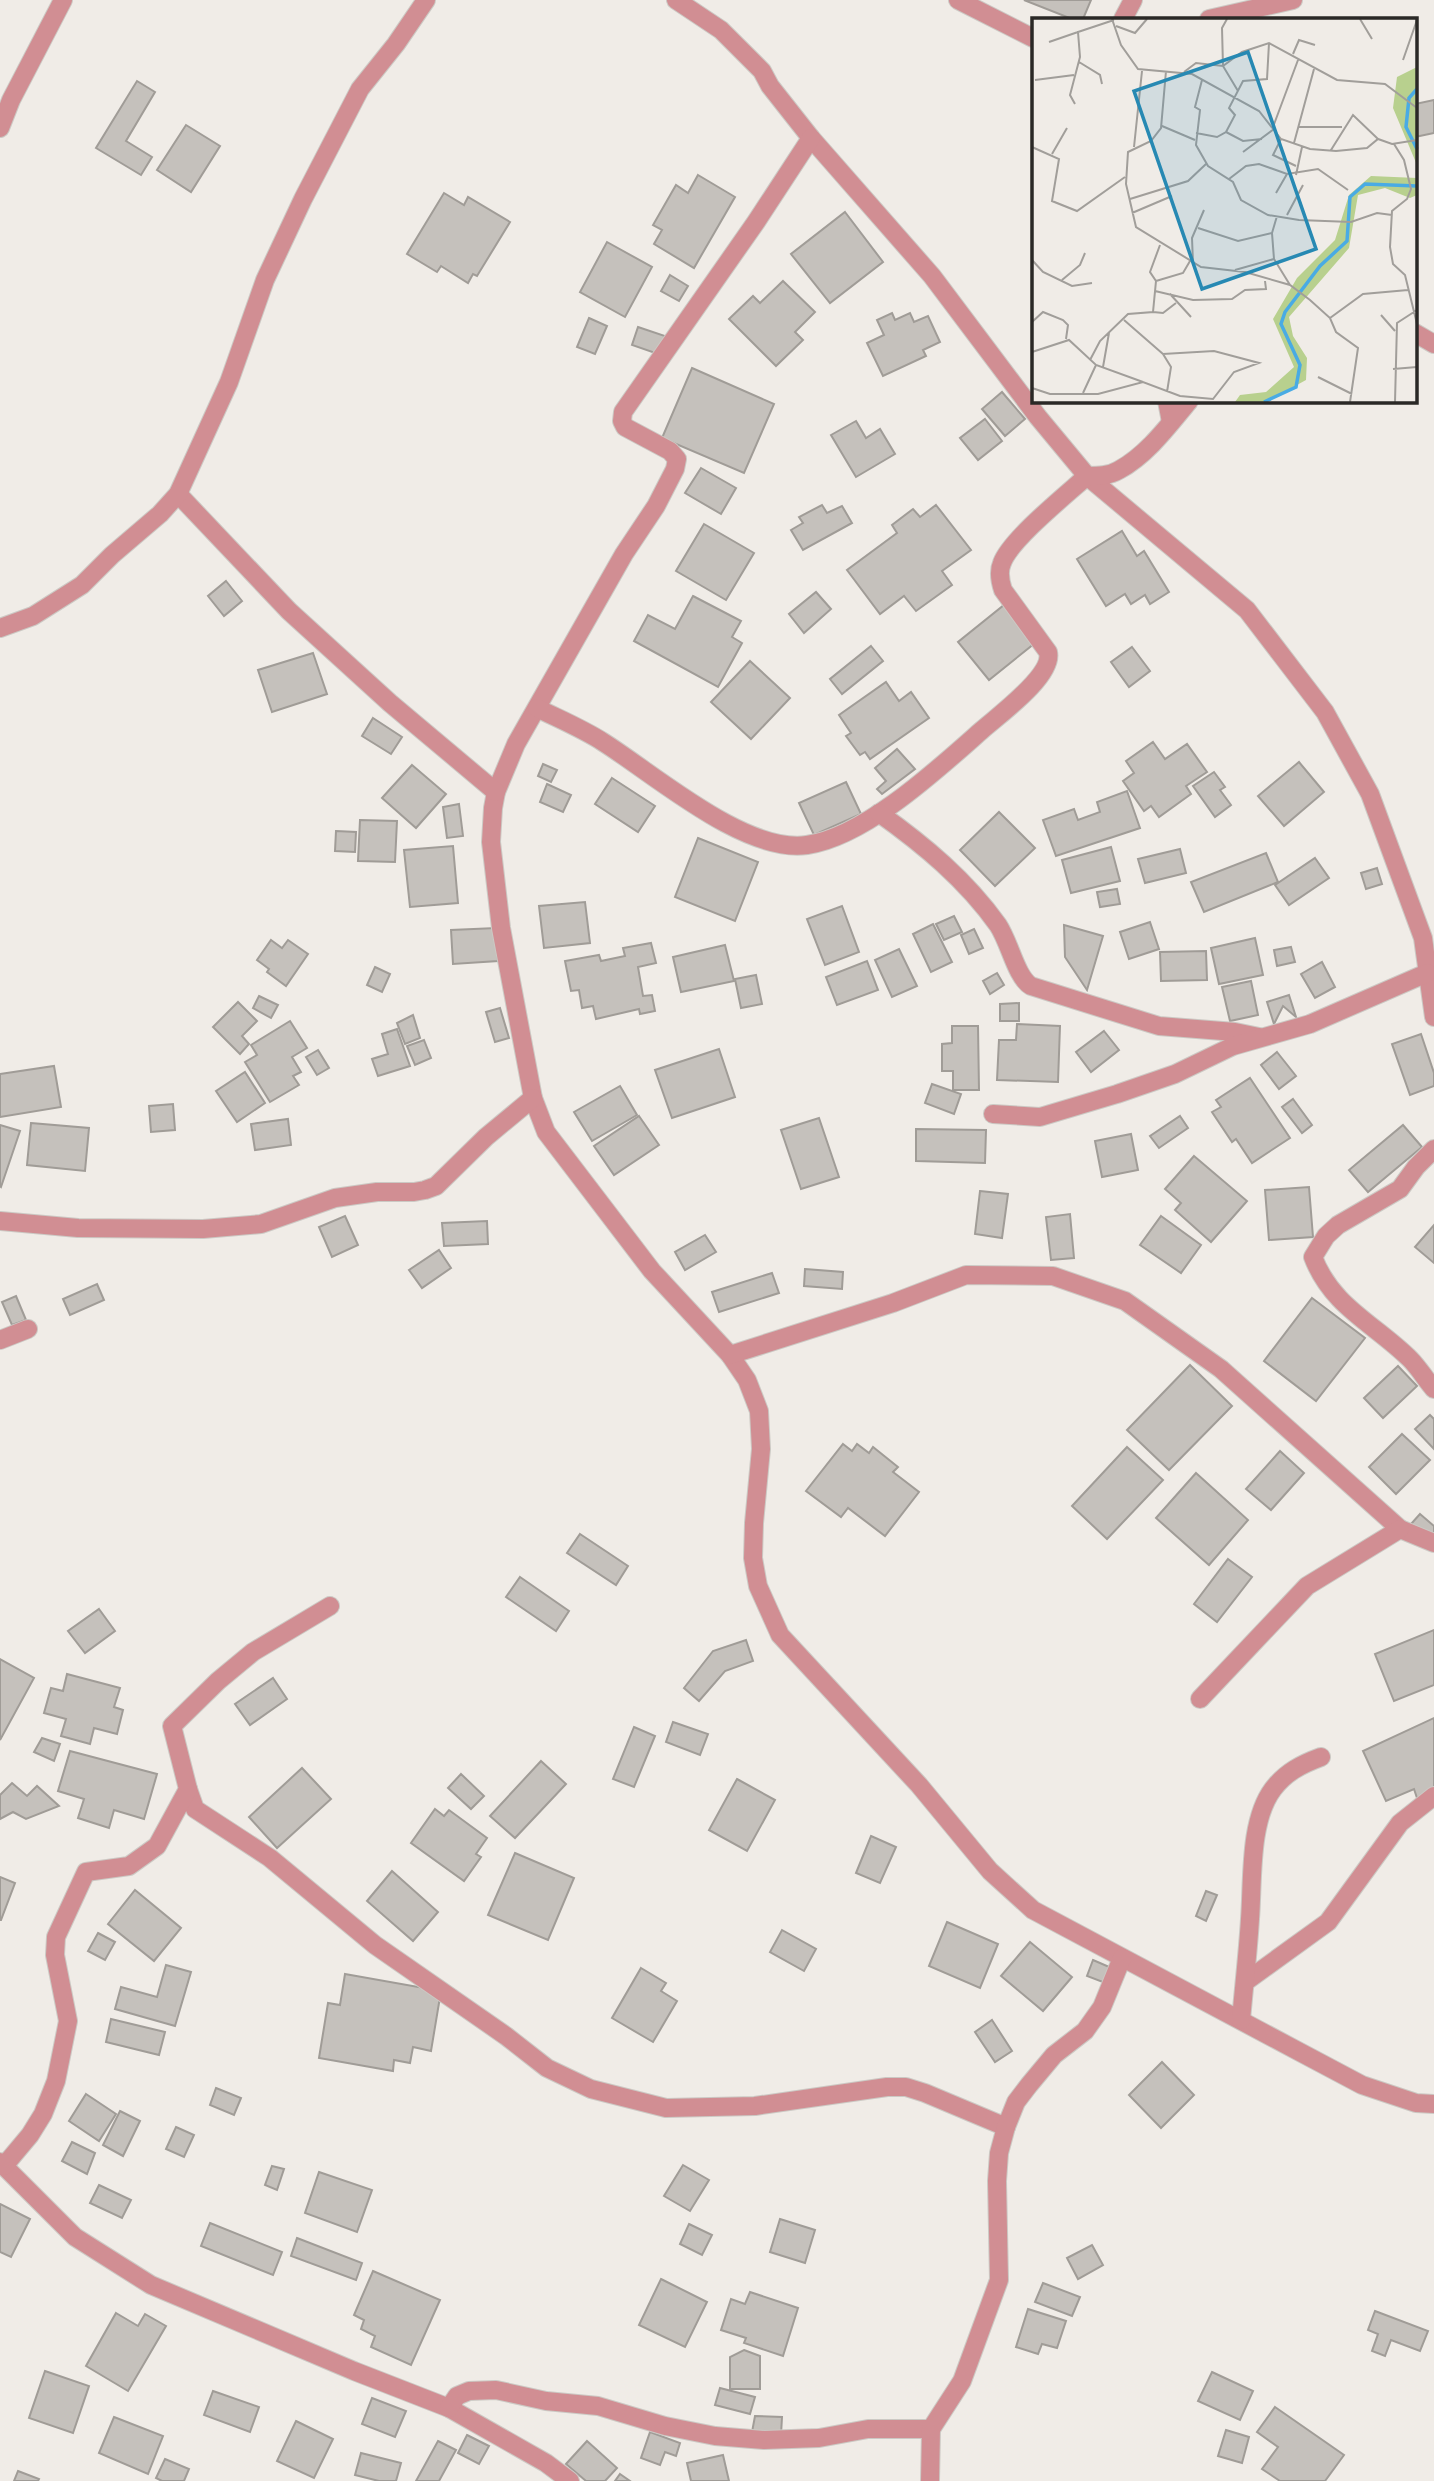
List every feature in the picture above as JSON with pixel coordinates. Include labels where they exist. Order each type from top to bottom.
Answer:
[{"type":"street","points":[[0,128],[11,100],[63,0]]},
{"type":"street","points":[[0,628],[33,616],[82,584],[160,514],[178,494],[224,394],[265,280],[303,199],[360,89],[396,44],[426,0]]},
{"type":"street","points":[[677,0],[722,30],[762,71],[770,86],[811,138],[932,276],[1038,417],[1087,476],[1247,610],[1325,712],[1370,794],[1429,932],[1427,973],[1434,1017]]},
{"type":"street","points":[[958,0],[1032,37]]},
{"type":"street","points":[[1124,18],[1133,0]]},
{"type":"street","points":[[1213,18],[1293,0]]},
{"type":"street","points":[[811,138],[756,222],[623,412],[622,421],[625,426],[670,451],[677,459],[675,469],[516,744],[496,792],[492,808],[491,842],[500,928],[533,1098],[546,1132],[652,1270],[730,1355],[747,1380],[759,1410],[761,1449],[753,1558],[758,1586],[780,1635],[910,1775],[990,1871],[1033,1910],[1362,2085],[1416,2102],[1434,2104]]},
{"type":"street","points":[[1416,334],[1434,344]]},
{"type":"street","points":[[1167,402],[1171,422]]},
{"type":"street","points":[[537,708],[601,740],[721,821],[759,838],[782,845],[807,845],[839,836],[879,813],[921,783],[1045,671],[1050,660],[1048,652],[1003,590],[1000,565],[1034,525],[1087,476],[1104,475],[1119,470],[1146,449],[1188,402]]},
{"type":"street","points":[[178,494],[289,611],[390,704],[496,792]]},
{"type":"street","points":[[879,813],[925,846],[969,891],[999,926],[1025,983],[1159,1026],[1235,1032],[1259,1037]]},
{"type":"street","points":[[993,1114],[1040,1116],[1062,1112],[1175,1074],[1233,1046],[1310,1024],[1427,973]]},
{"type":"street","points":[[0,1221],[78,1228],[203,1229],[261,1224],[335,1198],[377,1192],[425,1190],[436,1186],[486,1136],[533,1098]]},
{"type":"street","points":[[1434,1149],[1400,1189],[1338,1225],[1326,1236],[1313,1257],[1325,1281],[1352,1313],[1410,1359],[1434,1389]]},
{"type":"street","points":[[730,1355],[893,1303],[966,1275],[1053,1276],[1125,1301],[1221,1369],[1400,1529],[1434,1543]]},
{"type":"street","points":[[0,1340],[28,1329]]},
{"type":"street","points":[[1200,1699],[1307,1586],[1400,1529]]},
{"type":"street","points":[[330,1606],[253,1652],[218,1681],[172,1726],[195,1809],[270,1858],[375,1945],[506,2036],[547,2068],[592,2089],[666,2108],[754,2106],[887,2087],[906,2087],[1006,2127]]},
{"type":"street","points":[[1241,2020],[1254,1848],[1260,1817],[1272,1790],[1286,1775],[1298,1766],[1321,1756]]},
{"type":"street","points":[[188,1790],[157,1846],[129,1866],[86,1872],[64,1916],[56,1937],[55,1955],[68,2021],[56,2081],[43,2114],[30,2134],[2,2164],[75,2237],[151,2285],[449,2408],[546,2463],[570,2481]]},
{"type":"street","points":[[1245,1982],[1328,1922],[1400,1823],[1434,1796]]},
{"type":"street","points":[[930,2481],[931,2429],[962,2381],[999,2280],[997,2181],[999,2153],[1006,2127],[1016,2102],[1028,2085],[1054,2055],[1085,2031],[1102,2007],[1122,1958]]},
{"type":"street","points":[[449,2408],[457,2396],[469,2391],[496,2390],[546,2401],[598,2406],[665,2426],[727,2437],[764,2440],[819,2438],[868,2429],[931,2429]]},
{"type":"building","points":[[1024,0],[1091,0],[1083,18],[1069,18]]},
{"type":"building","points":[[137,81],[155,92],[126,141],[152,157],[141,175],[96,148]]},
{"type":"building","points":[[1434,100],[1434,133],[1416,137],[1416,104]]},
{"type":"building","points":[[186,125],[220,146],[191,192],[157,170]]},
{"type":"building","points":[[698,175],[735,197],[694,268],[654,244],[662,230],[653,225],[676,185],[688,193]]},
{"type":"building","points":[[444,193],[464,205],[468,197],[510,222],[477,276],[473,274],[468,283],[441,266],[437,272],[407,254]]},
{"type":"building","points":[[845,212],[883,262],[830,303],[791,254]]},
{"type":"building","points":[[607,242],[652,267],[625,317],[580,292]]},
{"type":"building","points":[[670,275],[688,286],[679,301],[661,291]]},
{"type":"building","points":[[783,281],[815,312],[795,332],[803,340],[776,366],[729,319],[753,296],[760,303]]},
{"type":"building","points":[[892,313],[895,320],[910,313],[914,322],[928,316],[940,342],[923,350],[926,356],[883,376],[867,343],[884,335],[877,320]]},
{"type":"building","points":[[589,318],[607,326],[595,354],[577,347]]},
{"type":"building","points":[[638,327],[668,337],[661,355],[632,345]]},
{"type":"building","points":[[692,368],[774,404],[744,473],[662,438]]},
{"type":"building","points":[[1002,392],[1025,419],[1005,436],[982,409]]},
{"type":"building","points":[[985,419],[1002,441],[978,460],[960,438]]},
{"type":"building","points":[[856,421],[866,438],[880,429],[895,454],[856,477],[831,435]]},
{"type":"building","points":[[701,468],[736,488],[721,514],[685,493]]},
{"type":"building","points":[[822,505],[827,513],[842,506],[852,523],[803,550],[791,530],[803,523],[799,517]]},
{"type":"building","points":[[936,505],[971,550],[942,571],[952,585],[916,611],[904,596],[880,614],[847,570],[897,533],[892,525],[913,509],[920,517]]},
{"type":"building","points":[[704,524],[754,553],[726,600],[676,571]]},
{"type":"building","points":[[1122,531],[1137,556],[1144,551],[1169,592],[1150,604],[1145,595],[1131,604],[1125,594],[1106,606],[1077,559]]},
{"type":"building","points":[[226,581],[242,601],[224,616],[208,596]]},
{"type":"building","points":[[816,592],[831,609],[804,633],[789,614]]},
{"type":"building","points":[[693,596],[741,621],[732,637],[742,643],[718,687],[634,641],[648,615],[675,629]]},
{"type":"building","points":[[1004,605],[1035,643],[989,680],[958,642]]},
{"type":"building","points":[[871,646],[883,661],[842,694],[830,679]]},
{"type":"building","points":[[1132,647],[1150,671],[1129,687],[1111,662]]},
{"type":"building","points":[[313,653],[327,694],[272,712],[258,670]]},
{"type":"building","points":[[750,661],[790,698],[751,739],[711,702]]},
{"type":"building","points":[[886,682],[899,701],[911,692],[929,718],[870,759],[865,752],[860,755],[846,736],[851,733],[839,715]]},
{"type":"building","points":[[373,718],[402,737],[391,754],[362,736]]},
{"type":"building","points":[[1153,742],[1165,759],[1187,744],[1207,772],[1186,786],[1191,794],[1159,817],[1151,806],[1144,811],[1123,781],[1134,773],[1126,761]]},
{"type":"building","points":[[897,749],[915,769],[882,794],[877,789],[886,781],[875,768]]},
{"type":"building","points":[[1299,762],[1324,792],[1284,826],[1258,796]]},
{"type":"building","points":[[543,764],[557,770],[551,782],[538,776]]},
{"type":"building","points":[[412,765],[446,794],[416,828],[382,798]]},
{"type":"building","points":[[1214,772],[1225,787],[1220,790],[1231,805],[1215,817],[1193,786]]},
{"type":"building","points":[[612,778],[655,806],[638,832],[595,804]]},
{"type":"building","points":[[846,782],[861,814],[814,835],[799,803]]},
{"type":"building","points":[[547,784],[571,795],[563,812],[540,802]]},
{"type":"building","points":[[1127,791],[1140,828],[1056,856],[1043,820],[1074,809],[1078,820],[1100,812],[1097,802]]},
{"type":"building","points":[[459,804],[463,836],[447,838],[443,807]]},
{"type":"building","points":[[999,812],[1035,848],[995,886],[960,850]]},
{"type":"building","points":[[360,820],[397,821],[395,862],[358,861]]},
{"type":"building","points":[[336,831],[356,832],[355,852],[335,851]]},
{"type":"building","points":[[698,838],[758,862],[735,921],[675,897]]},
{"type":"building","points":[[453,846],[458,903],[410,907],[404,850]]},
{"type":"building","points":[[1111,847],[1120,881],[1071,893],[1062,860]]},
{"type":"building","points":[[1180,849],[1186,873],[1145,883],[1138,859]]},
{"type":"building","points":[[1266,853],[1278,882],[1204,912],[1191,882]]},
{"type":"building","points":[[1315,858],[1329,878],[1289,905],[1275,885]]},
{"type":"building","points":[[1377,868],[1382,884],[1366,889],[1361,873]]},
{"type":"building","points":[[1117,889],[1120,904],[1100,907],[1097,892]]},
{"type":"building","points":[[585,902],[590,943],[544,948],[539,906]]},
{"type":"building","points":[[842,906],[859,952],[825,965],[807,919]]},
{"type":"building","points":[[954,916],[962,932],[944,940],[936,924]]},
{"type":"building","points":[[1150,922],[1159,949],[1129,959],[1120,932]]},
{"type":"building","points":[[933,924],[952,962],[931,972],[913,934]]},
{"type":"building","points":[[1064,925],[1103,936],[1087,990],[1065,957]]},
{"type":"building","points":[[496,928],[498,961],[453,964],[451,930]]},
{"type":"building","points":[[974,929],[983,948],[969,954],[961,935]]},
{"type":"building","points":[[1255,938],[1263,975],[1219,984],[1211,948]]},
{"type":"building","points":[[271,940],[282,948],[288,940],[308,954],[286,986],[267,972],[269,969],[257,960]]},
{"type":"building","points":[[651,943],[656,963],[638,967],[643,996],[652,995],[655,1011],[640,1014],[639,1009],[596,1019],[593,1006],[582,1008],[579,990],[571,991],[565,961],[599,955],[601,961],[625,956],[623,948]]},
{"type":"building","points":[[725,945],[734,981],[681,992],[673,957]]},
{"type":"building","points":[[1291,947],[1295,962],[1277,966],[1274,950]]},
{"type":"building","points":[[899,949],[917,986],[892,997],[875,960]]},
{"type":"building","points":[[1206,951],[1207,980],[1161,981],[1160,952]]},
{"type":"building","points":[[867,961],[878,990],[837,1005],[826,977]]},
{"type":"building","points":[[1322,962],[1335,987],[1315,998],[1301,974]]},
{"type":"building","points":[[375,967],[390,974],[382,992],[367,985]]},
{"type":"building","points":[[997,973],[1004,985],[990,994],[983,981]]},
{"type":"building","points":[[756,975],[762,1004],[741,1008],[735,979]]},
{"type":"building","points":[[1251,981],[1258,1015],[1230,1021],[1222,987]]},
{"type":"building","points":[[1289,995],[1296,1017],[1283,1006],[1274,1024],[1267,1002]]},
{"type":"building","points":[[259,996],[278,1005],[271,1018],[253,1008]]},
{"type":"building","points":[[238,1002],[257,1021],[242,1036],[249,1044],[240,1054],[213,1027]]},
{"type":"building","points":[[1019,1003],[1019,1021],[1000,1021],[1000,1004]]},
{"type":"building","points":[[500,1008],[509,1038],[495,1042],[486,1012]]},
{"type":"building","points":[[413,1015],[420,1038],[405,1044],[397,1023]]},
{"type":"building","points":[[290,1021],[307,1048],[292,1057],[301,1072],[293,1076],[299,1085],[270,1102],[245,1062],[257,1055],[251,1045]]},
{"type":"building","points":[[1017,1024],[1060,1026],[1058,1082],[997,1080],[999,1040],[1016,1040]]},
{"type":"building","points":[[952,1026],[978,1026],[979,1090],[953,1090],[953,1071],[942,1071],[942,1044],[952,1043]]},
{"type":"building","points":[[397,1029],[410,1066],[378,1076],[372,1059],[388,1054],[382,1034]]},
{"type":"building","points":[[1104,1031],[1119,1050],[1091,1072],[1076,1052]]},
{"type":"building","points":[[1421,1034],[1434,1073],[1434,1086],[1410,1095],[1392,1044]]},
{"type":"building","points":[[424,1040],[431,1058],[415,1065],[407,1046]]},
{"type":"building","points":[[719,1049],[735,1097],[672,1118],[655,1070]]},
{"type":"building","points":[[318,1050],[329,1068],[317,1075],[306,1057]]},
{"type":"building","points":[[1277,1052],[1296,1076],[1279,1089],[1261,1065]]},
{"type":"building","points":[[54,1066],[61,1107],[0,1117],[0,1074]]},
{"type":"building","points":[[245,1072],[265,1103],[237,1122],[216,1091]]},
{"type":"building","points":[[1250,1078],[1290,1138],[1252,1163],[1236,1139],[1232,1142],[1212,1112],[1221,1107],[1216,1100]]},
{"type":"building","points":[[932,1084],[961,1094],[954,1114],[925,1103]]},
{"type":"building","points":[[620,1086],[637,1115],[592,1141],[574,1112]]},
{"type":"building","points":[[1293,1099],[1312,1125],[1302,1133],[1282,1107]]},
{"type":"building","points":[[173,1104],[175,1130],[151,1132],[149,1106]]},
{"type":"building","points":[[639,1116],[659,1145],[614,1175],[594,1146]]},
{"type":"building","points":[[1180,1116],[1188,1128],[1159,1148],[1150,1136]]},
{"type":"building","points":[[819,1118],[839,1177],[801,1189],[781,1130]]},
{"type":"building","points":[[288,1119],[291,1145],[255,1150],[251,1124]]},
{"type":"building","points":[[31,1123],[89,1128],[85,1171],[27,1165]]},
{"type":"building","points":[[0,1125],[20,1131],[1,1187],[0,1186]]},
{"type":"building","points":[[1403,1125],[1422,1147],[1368,1192],[1349,1170]]},
{"type":"building","points":[[916,1129],[986,1130],[985,1163],[916,1161]]},
{"type":"building","points":[[1131,1134],[1138,1170],[1102,1177],[1095,1141]]},
{"type":"building","points":[[1194,1156],[1247,1201],[1211,1242],[1175,1210],[1181,1203],[1165,1189]]},
{"type":"building","points":[[1309,1187],[1313,1237],[1269,1240],[1265,1190]]},
{"type":"building","points":[[980,1191],[1008,1194],[1002,1238],[975,1234]]},
{"type":"building","points":[[1070,1214],[1074,1258],[1051,1260],[1046,1217]]},
{"type":"building","points":[[345,1216],[358,1245],[332,1257],[319,1227]]},
{"type":"building","points":[[1161,1216],[1201,1245],[1181,1273],[1140,1245]]},
{"type":"building","points":[[487,1221],[488,1244],[444,1246],[442,1223]]},
{"type":"building","points":[[1434,1225],[1434,1263],[1415,1247]]},
{"type":"building","points":[[705,1235],[716,1252],[685,1270],[675,1252]]},
{"type":"building","points":[[439,1250],[451,1268],[422,1288],[409,1270]]},
{"type":"building","points":[[805,1269],[843,1272],[842,1289],[804,1286]]},
{"type":"building","points":[[772,1273],[779,1293],[719,1312],[712,1292]]},
{"type":"building","points":[[97,1284],[104,1300],[70,1315],[63,1299]]},
{"type":"building","points":[[16,1296],[26,1320],[12,1325],[2,1302]]},
{"type":"building","points":[[1312,1298],[1365,1338],[1316,1401],[1264,1361]]},
{"type":"building","points":[[1190,1365],[1232,1406],[1169,1470],[1127,1430]]},
{"type":"building","points":[[1398,1366],[1417,1386],[1383,1418],[1364,1398]]},
{"type":"building","points":[[1430,1415],[1434,1419],[1434,1449],[1415,1429]]},
{"type":"building","points":[[1402,1434],[1430,1460],[1396,1494],[1369,1467]]},
{"type":"building","points":[[843,1444],[852,1451],[857,1444],[869,1453],[873,1447],[898,1467],[893,1472],[919,1492],[885,1536],[848,1508],[841,1517],[806,1491]]},
{"type":"building","points":[[1127,1447],[1163,1480],[1107,1539],[1072,1506]]},
{"type":"building","points":[[1280,1451],[1304,1473],[1271,1510],[1246,1489]]},
{"type":"building","points":[[1196,1473],[1248,1520],[1209,1565],[1156,1518]]},
{"type":"building","points":[[1420,1514],[1434,1526],[1434,1537],[1411,1524]]},
{"type":"building","points":[[580,1534],[628,1566],[616,1585],[567,1553]]},
{"type":"building","points":[[1228,1559],[1252,1577],[1217,1622],[1194,1604]]},
{"type":"building","points":[[520,1577],[569,1611],[556,1631],[506,1597]]},
{"type":"building","points":[[99,1609],[115,1631],[85,1653],[68,1631]]},
{"type":"building","points":[[1434,1630],[1434,1685],[1394,1701],[1375,1654]]},
{"type":"building","points":[[746,1640],[753,1661],[725,1671],[699,1701],[684,1688],[713,1651]]},
{"type":"building","points":[[0,1659],[34,1678],[0,1740]]},
{"type":"building","points":[[67,1674],[120,1688],[114,1707],[123,1710],[117,1734],[94,1728],[90,1744],[61,1736],[66,1719],[44,1713],[51,1688],[63,1691]]},
{"type":"building","points":[[273,1678],[287,1699],[250,1725],[235,1704]]},
{"type":"building","points":[[1434,1718],[1434,1791],[1417,1798],[1414,1789],[1386,1801],[1363,1751]]},
{"type":"building","points":[[673,1722],[708,1734],[700,1755],[666,1742]]},
{"type":"building","points":[[634,1727],[655,1736],[634,1787],[613,1779]]},
{"type":"building","points":[[42,1738],[60,1744],[54,1761],[34,1752]]},
{"type":"building","points":[[70,1751],[157,1774],[144,1819],[114,1810],[109,1828],[78,1818],[84,1799],[58,1791]]},
{"type":"building","points":[[541,1761],[566,1784],[515,1838],[490,1816]]},
{"type":"building","points":[[302,1768],[331,1799],[277,1848],[249,1817]]},
{"type":"building","points":[[461,1774],[484,1796],[471,1809],[448,1788]]},
{"type":"building","points":[[737,1779],[775,1800],[747,1851],[709,1830]]},
{"type":"building","points":[[12,1783],[27,1796],[37,1786],[59,1806],[26,1819],[13,1812],[0,1819],[0,1795]]},
{"type":"building","points":[[435,1809],[444,1816],[449,1810],[487,1838],[476,1854],[481,1857],[464,1881],[411,1843]]},
{"type":"building","points":[[871,1836],[896,1847],[880,1883],[856,1873]]},
{"type":"building","points":[[515,1853],[574,1878],[548,1940],[488,1915]]},
{"type":"building","points":[[392,1871],[438,1912],[413,1941],[367,1901]]},
{"type":"building","points":[[0,1877],[15,1883],[1,1920],[0,1920]]},
{"type":"building","points":[[135,1890],[181,1928],[154,1961],[108,1924]]},
{"type":"building","points":[[1206,1891],[1217,1895],[1206,1921],[1196,1916]]},
{"type":"building","points":[[947,1922],[998,1944],[980,1988],[929,1966]]},
{"type":"building","points":[[782,1930],[816,1949],[804,1971],[770,1952]]},
{"type":"building","points":[[98,1933],[115,1942],[105,1960],[88,1951]]},
{"type":"building","points":[[1030,1942],[1072,1977],[1043,2011],[1001,1976]]},
{"type":"building","points":[[1093,1960],[1114,1969],[1108,1984],[1087,1976]]},
{"type":"building","points":[[166,1965],[191,1972],[175,2026],[115,2009],[121,1987],[157,1997]]},
{"type":"building","points":[[641,1968],[666,1983],[661,1991],[677,2001],[653,2042],[612,2018]]},
{"type":"building","points":[[345,1974],[441,1991],[431,2051],[413,2047],[410,2063],[394,2060],[393,2071],[319,2058],[328,2003],[340,2005]]},
{"type":"building","points":[[111,2019],[165,2032],[159,2055],[106,2042]]},
{"type":"building","points":[[992,2020],[1012,2051],[995,2062],[975,2032]]},
{"type":"building","points":[[1162,2062],[1194,2095],[1161,2128],[1129,2095]]},
{"type":"building","points":[[216,2088],[241,2098],[234,2115],[210,2105]]},
{"type":"building","points":[[86,2094],[116,2114],[99,2141],[69,2121]]},
{"type":"building","points":[[120,2111],[140,2121],[123,2156],[103,2145]]},
{"type":"building","points":[[176,2127],[194,2135],[184,2157],[166,2149]]},
{"type":"building","points":[[72,2142],[95,2153],[87,2174],[62,2161]]},
{"type":"building","points":[[683,2165],[709,2180],[690,2211],[664,2196]]},
{"type":"building","points":[[272,2166],[284,2169],[277,2190],[265,2185]]},
{"type":"building","points":[[319,2172],[372,2190],[357,2232],[305,2213]]},
{"type":"building","points":[[99,2185],[131,2200],[122,2218],[90,2203]]},
{"type":"building","points":[[0,2204],[30,2219],[11,2257],[0,2252]]},
{"type":"building","points":[[780,2219],[815,2230],[805,2263],[770,2252]]},
{"type":"building","points":[[210,2223],[282,2252],[273,2275],[201,2246]]},
{"type":"building","points":[[689,2224],[712,2235],[702,2255],[680,2244]]},
{"type":"building","points":[[297,2238],[362,2263],[356,2280],[291,2256]]},
{"type":"building","points":[[1092,2245],[1103,2265],[1078,2279],[1067,2258]]},
{"type":"building","points":[[373,2271],[440,2300],[411,2365],[371,2347],[375,2336],[361,2329],[364,2320],[354,2315]]},
{"type":"building","points":[[661,2279],[707,2302],[685,2347],[639,2325]]},
{"type":"building","points":[[1043,2283],[1080,2297],[1072,2316],[1035,2302]]},
{"type":"building","points":[[750,2292],[798,2308],[783,2356],[744,2343],[746,2338],[721,2330],[731,2299],[745,2304]]},
{"type":"building","points":[[1028,2309],[1066,2321],[1057,2348],[1042,2344],[1038,2354],[1016,2347]]},
{"type":"building","points":[[1375,2311],[1428,2331],[1420,2351],[1391,2340],[1385,2356],[1372,2351],[1378,2334],[1368,2330]]},
{"type":"building","points":[[116,2313],[138,2326],[145,2314],[166,2326],[128,2391],[86,2366]]},
{"type":"building","points":[[744,2350],[760,2356],[760,2389],[730,2389],[730,2357]]},
{"type":"building","points":[[45,2371],[89,2386],[73,2433],[29,2418]]},
{"type":"building","points":[[1212,2372],[1253,2391],[1240,2420],[1198,2401]]},
{"type":"building","points":[[720,2388],[755,2397],[750,2414],[715,2405]]},
{"type":"building","points":[[213,2391],[259,2407],[250,2432],[204,2415]]},
{"type":"building","points":[[372,2398],[406,2411],[395,2437],[362,2424]]},
{"type":"building","points":[[1275,2407],[1344,2455],[1325,2481],[1280,2481],[1262,2469],[1278,2447],[1257,2432]]},
{"type":"building","points":[[755,2416],[782,2417],[781,2435],[752,2432]]},
{"type":"building","points":[[114,2417],[163,2436],[148,2474],[99,2453]]},
{"type":"building","points":[[296,2421],[333,2439],[314,2478],[277,2461]]},
{"type":"building","points":[[1226,2430],[1249,2437],[1242,2463],[1218,2456]]},
{"type":"building","points":[[650,2432],[680,2443],[676,2456],[665,2452],[660,2465],[641,2458]]},
{"type":"building","points":[[467,2435],[489,2446],[479,2464],[458,2453]]},
{"type":"building","points":[[438,2441],[456,2450],[439,2481],[416,2481]]},
{"type":"building","points":[[587,2441],[617,2468],[605,2481],[586,2481],[566,2464]]},
{"type":"building","points":[[361,2453],[401,2463],[396,2481],[379,2481],[355,2475]]},
{"type":"building","points":[[723,2455],[729,2481],[691,2481],[687,2463]]},
{"type":"building","points":[[165,2459],[189,2469],[184,2481],[162,2481],[156,2478]]},
{"type":"building","points":[[18,2471],[39,2479],[14,2481]]},
{"type":"building","points":[[620,2474],[630,2481],[615,2481]]}]
